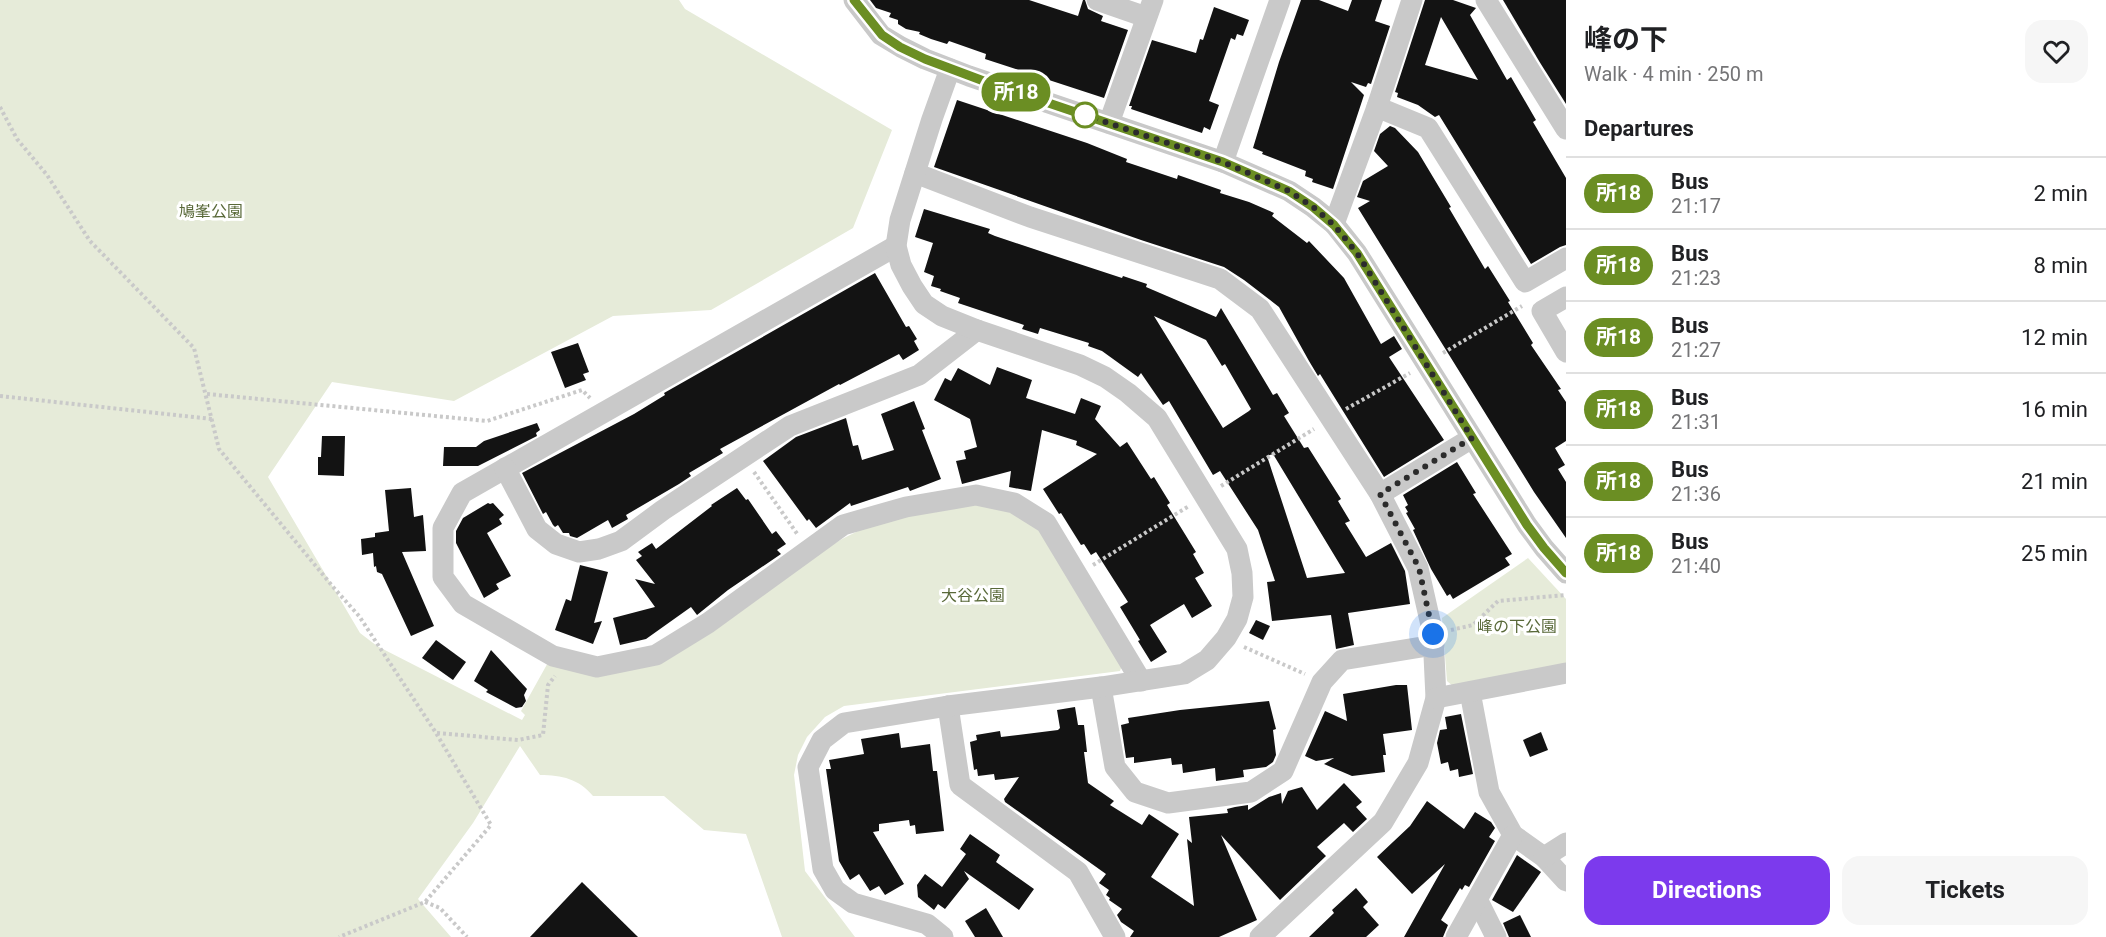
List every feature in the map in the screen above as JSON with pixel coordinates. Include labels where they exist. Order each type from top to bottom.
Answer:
[{"type":"street","points":[[854,0],[882,35],[900,47],[950,69],[1223,162],[1289,191],[1313,207],[1334,225],[1363,261],[1527,525],[1544,548],[1565,570]]},
{"type":"street","points":[[1097,0],[1150,8],[1108,123]]},
{"type":"street","points":[[1223,162],[1280,0]]},
{"type":"street","points":[[1334,225],[1412,0]]},
{"type":"street","points":[[1486,0],[1566,129]]},
{"type":"street","points":[[943,937],[927,924],[853,903],[834,890],[823,869],[808,767],[822,740],[844,723],[948,706],[1184,674],[1207,660],[1226,639],[1237,619],[1244,597],[1237,549],[1157,418],[1105,377],[1080,365],[942,316],[924,304],[901,265],[896,246],[900,220],[950,69]]},
{"type":"street","points":[[1377,106],[1428,128],[1525,282],[1566,258]]},
{"type":"street","points":[[915,174],[1030,217],[1220,279],[1260,309],[1380,494],[1419,568],[1434,640],[1436,698],[1418,764],[1383,822],[1260,937]]},
{"type":"street","points":[[896,246],[462,493],[443,528],[443,577],[462,604],[553,656],[597,667],[656,655],[708,623],[843,525],[906,507],[976,495],[1014,503],[1046,523],[1141,681]]},
{"type":"street","points":[[1566,297],[1542,311],[1566,352]]},
{"type":"street","points":[[505,468],[537,529],[556,544],[579,552],[599,549],[621,541],[663,510],[790,426],[919,375],[977,330]]},
{"type":"street","points":[[1380,494],[1472,438]]},
{"type":"street","points":[[1101,687],[1114,767],[1135,792],[1168,802],[1251,792],[1283,771],[1323,682],[1342,660],[1434,640]]},
{"type":"street","points":[[1436,698],[1566,673]]},
{"type":"street","points":[[1470,692],[1489,792],[1513,835],[1544,857],[1566,880]]},
{"type":"street","points":[[948,706],[960,784],[1078,872],[1115,937]]},
{"type":"street","points":[[1456,937],[1513,835]]},
{"type":"street","points":[[1544,857],[1566,843]]},
{"type":"street","points":[[1478,901],[1496,937]]},
{"type":"path","points":[[0,107],[17,139],[47,175],[90,240],[194,348],[219,449],[359,616],[436,733],[491,825],[425,902],[339,937]]},
{"type":"path","points":[[1438,356],[1524,304]]},
{"type":"path","points":[[1215,489],[1416,369]]},
{"type":"path","points":[[207,394],[487,421],[582,390],[604,411]]},
{"type":"path","points":[[0,396],[212,419]]},
{"type":"path","points":[[743,457],[808,550]]},
{"type":"path","points":[[1078,574],[1194,502]]},
{"type":"path","points":[[1434,640],[1473,625],[1498,601],[1566,594]]},
{"type":"path","points":[[1239,645],[1323,682]]},
{"type":"path","points":[[436,733],[518,740],[543,735],[548,685],[559,671],[553,656]]},
{"type":"path","points":[[425,902],[440,908],[467,937]]},
{"type":"green space","name":"鳩峯公園","points":[[0,0],[679,0],[685,9],[892,130],[853,228],[711,310],[613,316],[454,401],[332,382],[268,477],[360,633],[377,646],[522,720],[525,715],[521,711],[550,659],[622,672],[842,539],[874,523],[970,504],[1002,507],[1042,531],[1123,663],[1120,671],[844,706],[825,717],[807,737],[798,755],[794,775],[805,871],[855,937],[782,937],[746,834],[704,830],[664,796],[593,796],[588,790],[570,779],[540,775],[520,746],[473,823],[418,899],[451,937],[0,937]]},
{"type":"green space","name":"峰の下公園","points":[[1528,558],[1566,599],[1566,666],[1455,688],[1447,681],[1442,618]]},
{"type":"building","points":[[870,0],[1029,0],[1078,16],[1083,0],[1085,0],[1088,9],[1103,16],[1101,21],[1128,30],[1104,98],[985,59],[986,54],[949,41],[947,44],[919,34],[920,32],[906,29],[898,24],[898,20],[889,17],[891,13],[876,8]]},
{"type":"building","points":[[1301,0],[1319,0],[1348,11],[1352,0],[1382,0],[1375,21],[1390,26],[1371,84],[1368,83],[1366,87],[1351,82],[1364,95],[1333,189],[1312,182],[1313,179],[1305,176],[1306,171],[1262,154],[1263,152],[1253,148]]},
{"type":"building","points":[[1425,0],[1453,0],[1476,8],[1470,15],[1507,80],[1511,77],[1536,120],[1533,122],[1566,178],[1566,245],[1531,264],[1439,115],[1435,117],[1418,105],[1397,97],[1398,93],[1395,92]],"holes":[[[1441,17],[1478,80],[1425,65]]]},
{"type":"building","points":[[1503,0],[1566,0],[1566,104],[1539,61]]},
{"type":"building","points":[[1214,7],[1249,20],[1243,36],[1237,34],[1235,40],[1231,38],[1209,101],[1219,105],[1210,130],[1204,127],[1202,133],[1131,109],[1132,106],[1129,106],[1152,40],[1196,53]]},
{"type":"building","points":[[957,100],[1087,143],[1127,159],[1126,162],[1177,179],[1178,175],[1221,190],[1220,193],[1274,213],[1272,216],[1307,243],[1309,241],[1344,278],[1381,344],[1394,336],[1402,349],[1389,357],[1444,440],[1384,477],[1320,374],[1318,376],[1279,307],[1244,280],[1224,267],[934,167]]},
{"type":"building","points":[[1390,126],[1395,128],[1418,152],[1485,269],[1488,266],[1533,343],[1531,345],[1561,389],[1558,390],[1566,402],[1566,441],[1555,448],[1565,465],[1558,469],[1566,482],[1566,538],[1534,492],[1358,208],[1370,201],[1357,197],[1363,181],[1388,166],[1374,151],[1380,134]]},
{"type":"building","points":[[924,209],[990,229],[988,233],[995,236],[1122,278],[1123,276],[1147,284],[1146,287],[1216,317],[1221,308],[1273,395],[1277,393],[1289,413],[1284,416],[1304,448],[1308,447],[1341,499],[1338,501],[1350,521],[1345,523],[1366,557],[1391,543],[1405,571],[1410,604],[1348,613],[1354,645],[1336,649],[1331,615],[1272,621],[1267,582],[1275,581],[1258,530],[1220,471],[1213,475],[1169,401],[1163,405],[1141,373],[1138,377],[1102,351],[1088,346],[1089,343],[1040,328],[1038,334],[1022,329],[1024,325],[958,303],[960,298],[931,286],[934,276],[924,272],[933,243],[915,237]],"holes":[[[1154,316],[1206,340],[1222,366],[1225,364],[1251,409],[1223,428]],[[1273,454],[1345,573],[1307,578],[1267,456]]]},
{"type":"building","points":[[875,273],[906,327],[909,326],[917,339],[914,341],[919,350],[903,360],[899,354],[720,449],[723,453],[689,473],[691,476],[679,484],[626,515],[628,519],[612,528],[608,520],[577,538],[570,536],[569,533],[563,533],[558,525],[555,527],[553,525],[546,512],[543,514],[522,473],[634,414],[665,395],[664,393]]},
{"type":"building","points":[[578,343],[589,372],[583,374],[586,380],[565,388],[551,352]]},
{"type":"building","points":[[997,367],[1032,380],[1026,398],[1075,414],[1081,398],[1101,406],[1095,419],[1120,447],[1127,442],[1151,479],[1154,477],[1170,503],[1167,505],[1196,552],[1193,554],[1204,573],[1195,578],[1212,606],[1192,618],[1184,604],[1150,625],[1167,652],[1151,662],[1120,607],[1128,602],[1096,552],[1091,555],[1084,544],[1081,545],[1043,489],[1097,454],[1076,445],[1077,441],[1042,430],[1031,491],[1009,487],[1011,471],[962,484],[956,461],[966,459],[964,451],[977,447],[970,419],[934,400],[945,378],[951,381],[958,368],[990,385]]},
{"type":"building","points":[[914,401],[925,429],[922,430],[941,479],[910,491],[908,487],[851,506],[850,503],[816,528],[809,519],[807,521],[763,461],[796,437],[846,418],[853,446],[858,445],[862,460],[894,450],[881,414]]},
{"type":"building","points":[[537,423],[540,430],[536,433],[537,436],[478,466],[443,466],[444,447],[476,447],[484,441]]},
{"type":"building","points":[[322,436],[345,436],[344,476],[318,475],[318,457],[321,457]]},
{"type":"building","points":[[1457,462],[1476,493],[1473,494],[1512,554],[1505,558],[1510,565],[1453,599],[1450,594],[1447,596],[1431,569],[1406,513],[1408,512],[1405,507],[1408,505],[1403,495]]},
{"type":"building","points":[[411,488],[414,517],[423,515],[426,551],[402,552],[434,626],[411,636],[382,574],[377,572],[376,566],[374,567],[373,553],[362,555],[361,539],[375,537],[375,533],[389,531],[385,490]]},
{"type":"building","points":[[737,488],[746,500],[748,499],[772,534],[776,531],[786,544],[777,550],[781,554],[728,590],[697,615],[691,607],[646,639],[620,645],[613,618],[655,607],[635,579],[655,584],[636,560],[642,556],[638,552],[652,543],[656,549],[711,505]]},
{"type":"building","points":[[488,503],[493,503],[504,515],[499,519],[502,524],[487,533],[511,576],[496,584],[499,589],[484,598],[456,543],[456,531],[463,518]]},
{"type":"building","points":[[580,565],[608,572],[594,623],[602,621],[593,644],[555,630],[566,599],[571,601]]},
{"type":"building","points":[[1256,620],[1270,626],[1263,640],[1249,633]]},
{"type":"building","points":[[436,640],[466,662],[453,680],[422,658]]},
{"type":"building","points":[[491,650],[527,689],[524,695],[526,701],[522,707],[516,708],[486,692],[488,690],[474,681]]},
{"type":"building","points":[[1407,685],[1412,730],[1383,734],[1386,755],[1383,755],[1385,772],[1352,776],[1324,764],[1334,758],[1316,761],[1305,756],[1325,711],[1347,721],[1343,694]]},
{"type":"building","points":[[1269,701],[1276,729],[1273,730],[1276,755],[1273,762],[1266,767],[1243,770],[1244,777],[1216,781],[1215,768],[1183,773],[1182,764],[1172,765],[1171,758],[1134,763],[1134,757],[1126,758],[1121,725],[1129,723],[1128,718]]},
{"type":"building","points":[[1075,707],[1078,725],[1084,725],[1087,752],[1084,752],[1088,783],[1114,801],[1110,805],[1142,825],[1149,814],[1179,834],[1151,877],[1194,906],[1187,839],[1192,843],[1189,817],[1228,813],[1227,809],[1248,805],[1248,810],[1269,797],[1281,793],[1282,804],[1288,791],[1302,787],[1317,810],[1344,783],[1362,802],[1356,807],[1367,819],[1353,832],[1344,823],[1317,847],[1326,856],[1280,900],[1221,835],[1257,920],[1219,937],[1130,937],[1134,931],[1121,922],[1117,915],[1122,909],[1109,900],[1110,898],[1106,895],[1109,890],[1099,883],[1106,874],[1005,802],[1004,799],[1019,777],[995,780],[994,774],[978,776],[977,769],[974,770],[970,742],[977,740],[976,735],[1000,731],[1001,737],[1058,730],[1060,728],[1057,710]]},
{"type":"building","points":[[1461,714],[1473,774],[1459,777],[1458,769],[1450,771],[1448,762],[1441,764],[1437,743],[1440,730],[1447,729],[1445,717]]},
{"type":"building","points":[[1541,732],[1548,750],[1530,757],[1523,740]]},
{"type":"building","points":[[899,733],[901,748],[930,744],[933,771],[937,771],[944,831],[916,834],[915,825],[910,826],[909,820],[879,824],[879,831],[873,832],[904,884],[885,895],[879,886],[870,891],[859,874],[850,880],[839,861],[826,769],[831,769],[829,760],[864,754],[861,739]]},
{"type":"building","points":[[1427,801],[1464,829],[1475,812],[1491,822],[1495,828],[1489,837],[1495,841],[1469,887],[1465,885],[1462,890],[1460,888],[1441,920],[1448,925],[1443,937],[1404,937],[1445,864],[1412,894],[1377,857],[1410,826]]},
{"type":"building","points":[[970,834],[1000,855],[996,862],[1034,889],[1019,910],[964,871],[969,879],[945,909],[938,904],[934,910],[918,897],[917,885],[925,874],[942,887],[966,854],[960,849]]},
{"type":"building","points":[[1517,855],[1541,872],[1513,912],[1492,900]]},
{"type":"building","points":[[582,882],[638,937],[530,937]]},
{"type":"building","points":[[1356,888],[1368,902],[1363,907],[1379,925],[1366,937],[1309,937],[1334,913],[1332,910]]},
{"type":"building","points":[[986,908],[1003,937],[975,937],[965,921]]},
{"type":"building","points":[[1520,915],[1531,937],[1509,937],[1503,923]]},
{"type":"bus line","name":"所18","points":[[854,0],[882,35],[925,59],[1223,162],[1289,191],[1313,207],[1334,225],[1357,253],[1527,525],[1566,573]]},
{"type":"route","points":[[1085,115],[1223,162],[1289,191],[1334,225],[1380,287],[1472,438],[1380,494],[1419,568],[1433,634]]},
{"type":"park label","name":"大谷公園","points":[[973,595]]}]
